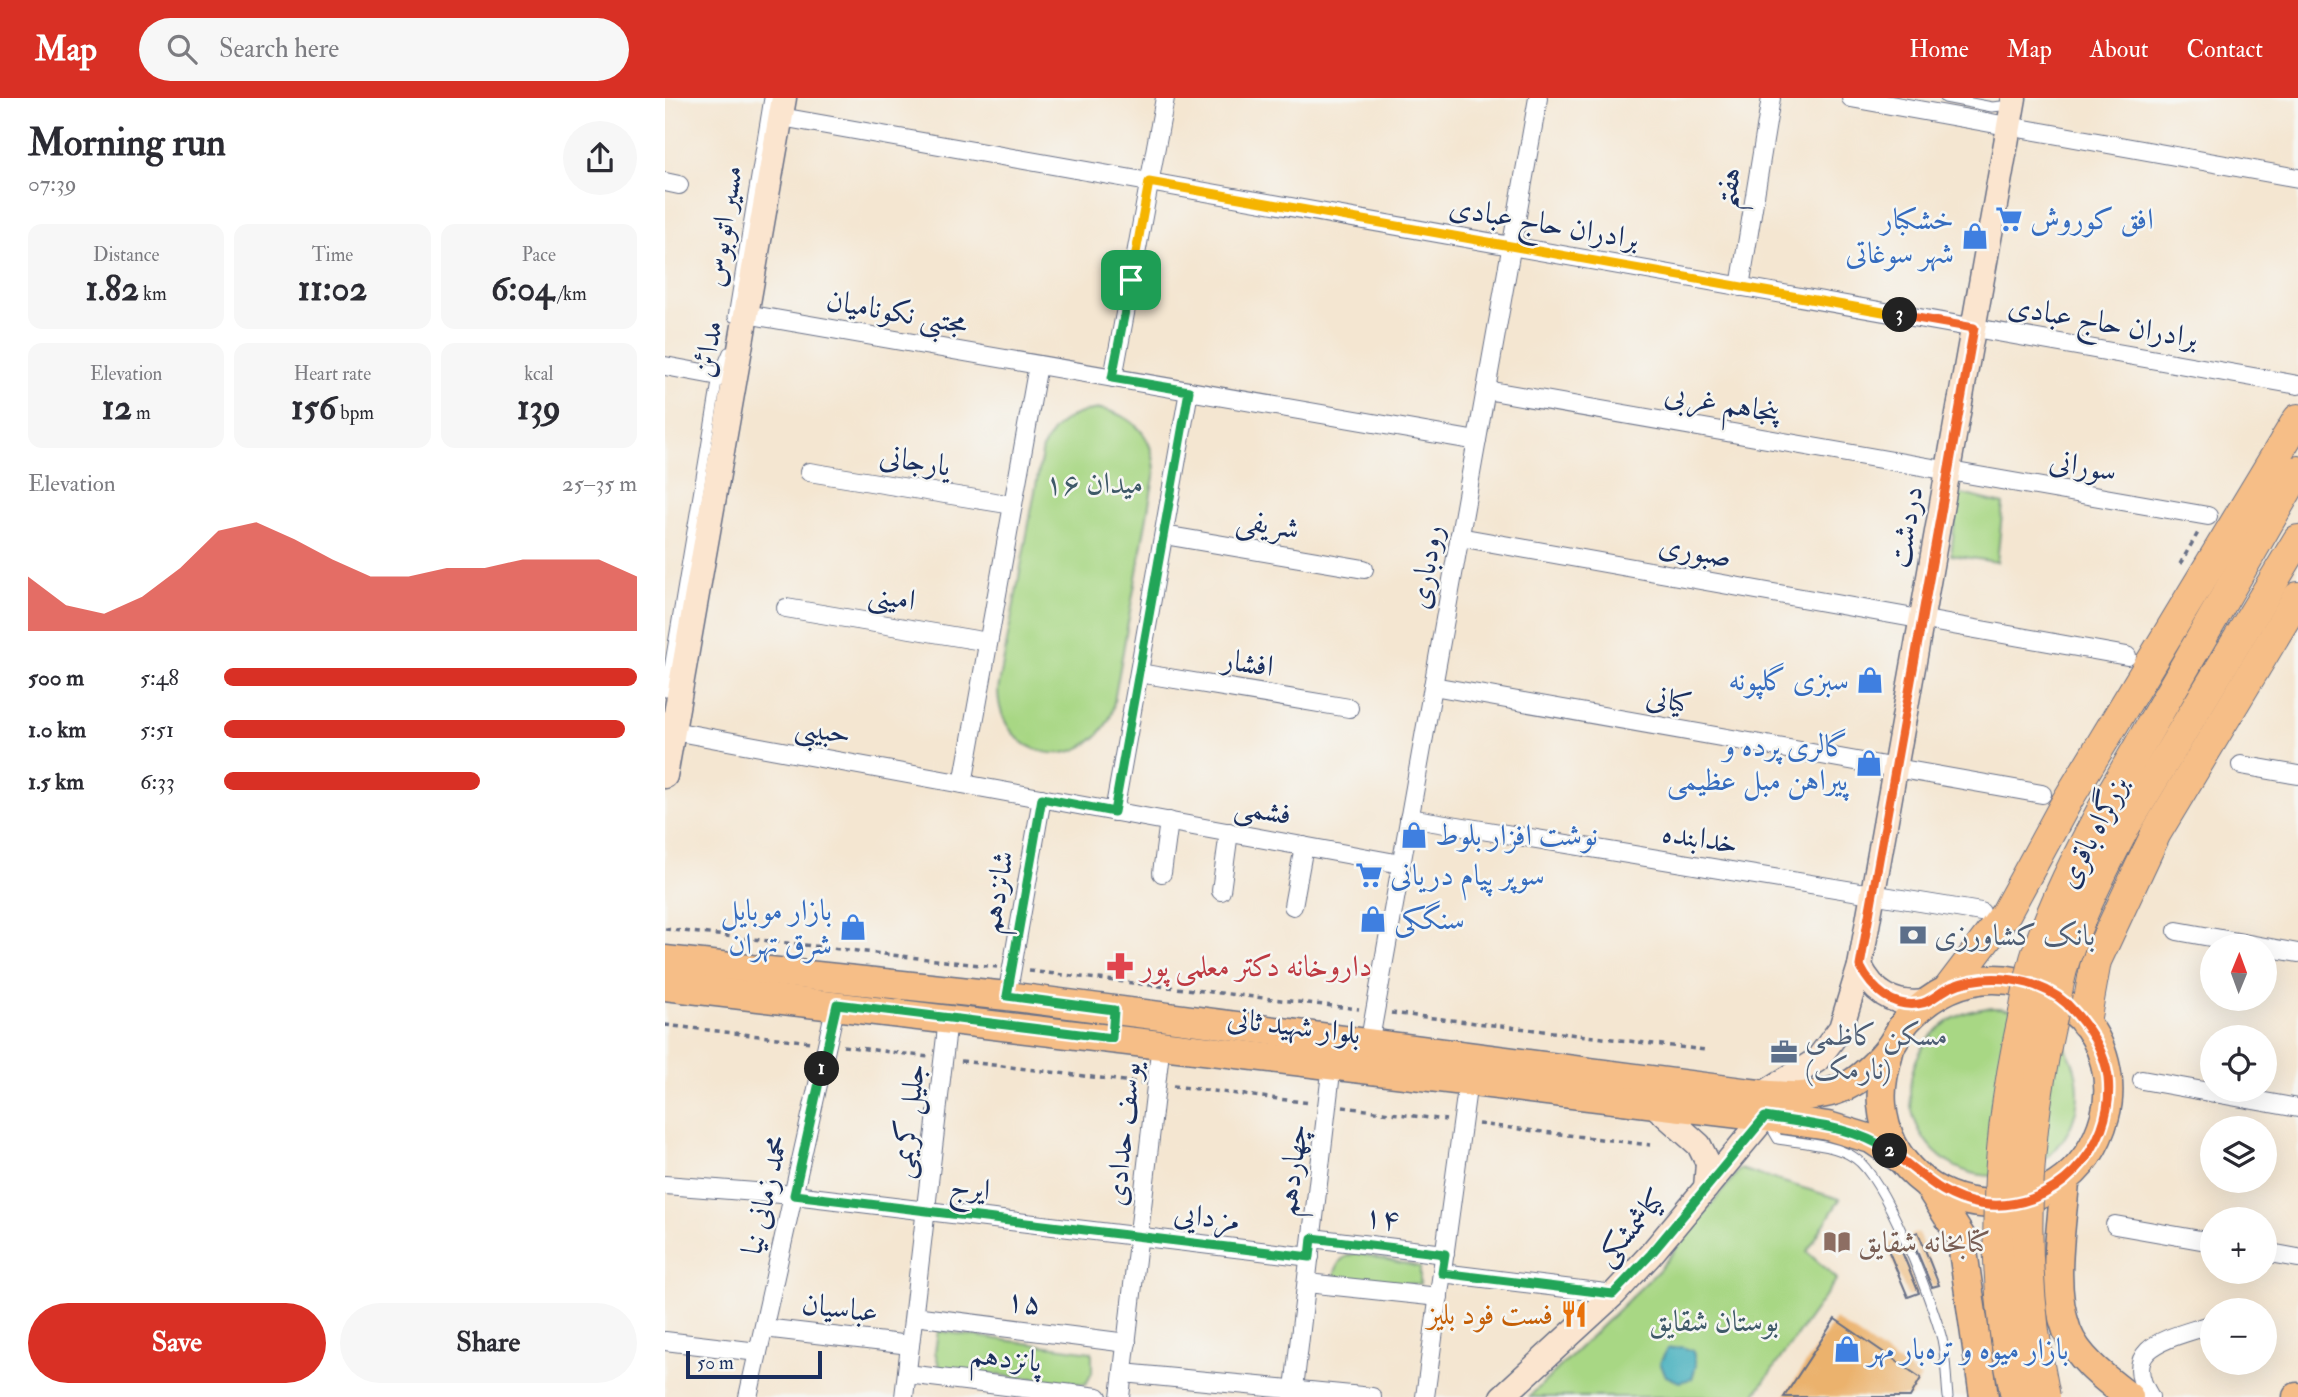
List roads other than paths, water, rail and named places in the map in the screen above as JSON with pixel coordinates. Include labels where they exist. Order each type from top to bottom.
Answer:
[{"type":"highway","points":[[1950,987],[2006,913],[2067,801],[2298,419]]},
{"type":"highway","name":"بزرگراه باقری","points":[[2045,1397],[2027,1273],[2028,1164],[2043,1057],[2064,960],[2099,876],[2114,817],[2298,471]]},
{"type":"highway","name":"بزرگراه باقری","points":[[2016,1397],[1999,1275],[1999,1161],[2013,1065],[2037,952],[2073,864],[2114,817],[2298,540]]},
{"type":"highway","points":[[2085,1022],[2096,961],[2156,832],[2298,597]]},
{"type":"main road","name":"مدائن","points":[[665,776],[727,377],[778,104]]},
{"type":"main road","name":"دردشت","points":[[1764,1106],[1817,1060],[1841,1028],[1860,966],[2012,110]]},
{"type":"main road","name":"بلوار شهید ثانی","points":[[665,960],[1009,982],[1114,1010],[1369,1045],[1764,1106],[1871,1139],[1905,1162]]},
{"type":"main road","points":[[1860,966],[1867,981],[1878,993],[1909,1004],[1925,1002]]},
{"type":"main road","points":[[1979,979],[2038,986],[2063,1001],[2085,1022],[2102,1057],[2108,1076],[2108,1106],[2096,1143],[2086,1160],[2065,1181],[2040,1196],[2011,1204],[1981,1204],[1952,1197],[1927,1182],[1905,1162],[1890,1136],[1882,1107],[1882,1077],[1890,1048],[1904,1023],[1925,1002],[1950,987],[1979,979]]},
{"type":"main road","name":"بلوار شهید ثانی","points":[[665,986],[837,1004],[1653,1104],[1764,1106],[1817,1096],[1852,1083],[1890,1048]]},
{"type":"main road","points":[[1112,1038],[1114,1010]]},
{"type":"main road","points":[[1653,1104],[1699,1145],[1708,1163],[1706,1188]]},
{"type":"main road","name":"کیاشمشکی","points":[[1502,1397],[1613,1294],[1706,1188],[1764,1106]]},
{"type":"main road","points":[[2065,1181],[2059,1282],[2067,1332],[2097,1371],[2129,1397]]},
{"type":"main road","points":[[1927,1182],[1961,1237],[1984,1397]]},
{"type":"street","points":[[1112,378],[1165,98]]},
{"type":"street","name":"رودباری","points":[[1369,1045],[1538,98]]},
{"type":"street","name":"هفتم","points":[[1740,286],[1771,98]]},
{"type":"street","points":[[1851,98],[2012,110],[2298,179]]},
{"type":"street","name":"برادران حاج عبادی","points":[[778,104],[1149,182],[2298,385]]},
{"type":"street","name":"مجتبی نکونامیان","points":[[739,323],[1038,365]]},
{"type":"street","points":[[1189,391],[1114,812],[963,784],[1038,365],[1189,391],[1476,441]]},
{"type":"street","points":[[665,366],[727,377]]},
{"type":"street","name":"پنجاهم غربی","points":[[1486,390],[1948,471]]},
{"type":"street","name":"سورانی","points":[[1948,471],[2208,516]]},
{"type":"street","name":"یارجانی","points":[[809,472],[1013,505]]},
{"type":"street","name":"شریفی","points":[[1164,535],[1364,569]]},
{"type":"street","name":"صبوری","points":[[1459,537],[2127,656]]},
{"type":"street","name":"امینی","points":[[786,608],[988,642]]},
{"type":"street","name":"افشار","points":[[1139,673],[1349,708]]},
{"type":"street","name":"کیانی","points":[[1433,686],[2042,794]]},
{"type":"street","name":"حبیبی","points":[[673,731],[963,784]]},
{"type":"street","points":[[2241,765],[2298,775]]},
{"type":"street","name":"شانزدهم","points":[[1009,982],[1042,798]]},
{"type":"street","name":"فشمی","points":[[1114,812],[1401,864]]},
{"type":"street","name":"خدابنده","points":[[1409,818],[1981,912]]},
{"type":"street","points":[[1162,873],[1169,821]]},
{"type":"street","points":[[1220,891],[1229,832]]},
{"type":"street","points":[[1293,906],[1304,846]]},
{"type":"street","points":[[2177,931],[2298,953]]},
{"type":"street","name":"محمد زمانی نیا","points":[[748,1397],[837,1004]]},
{"type":"street","name":"جلیل کریمی","points":[[904,1397],[948,1019]]},
{"type":"street","name":"یوسف حدادی","points":[[1120,1397],[1161,1043]]},
{"type":"street","name":"چهاردهم","points":[[1294,1393],[1332,1064]]},
{"type":"street","points":[[2142,1080],[2298,1108]]},
{"type":"street","points":[[1425,1397],[1468,1081]]},
{"type":"street","name":"ایرج","points":[[665,1185],[794,1195],[1140,1237]]},
{"type":"street","points":[[2116,1225],[2200,1240]]},
{"type":"street","name":"مزدایی","points":[[1140,1237],[1310,1257]]},
{"type":"street","name":"۱۴","points":[[1312,1238],[1445,1254]]},
{"type":"street","points":[[2277,1254],[2298,1258]]},
{"type":"street","points":[[1442,1273],[1613,1294]]},
{"type":"street","points":[[1307,1283],[1439,1297]]},
{"type":"street","name":"۱۵","points":[[913,1316],[1127,1343]]},
{"type":"street","name":"عباسیان","points":[[764,1328],[910,1345]]},
{"type":"street","points":[[2150,1397],[2139,1373],[2141,1357],[2149,1346],[2200,1328]]},
{"type":"street","points":[[665,1341],[758,1352]]},
{"type":"street","points":[[1123,1373],[1294,1393],[1372,1397]]},
{"type":"street","name":"پانزدهم","points":[[907,1374],[1098,1397]]},
{"type":"lane","points":[[1945,98],[2012,110]]},
{"type":"lane","points":[[665,692],[727,377],[729,345]]},
{"type":"lane","points":[[1764,1106],[1778,1139],[1822,1146],[1856,1158],[1886,1194],[1930,1299],[1943,1342],[1948,1397]]},
{"type":"water","points":[[1682,1347],[1693,1351],[1696,1366],[1692,1379],[1679,1382],[1666,1376],[1660,1363],[1667,1349]]},
{"type":"place","name":"افق کوروش","points":[[2009,219]]},
{"type":"place","name":"خشکبار شهر سوغاتی","points":[[1975,236]]},
{"type":"place","name":"سبزی گلپونه","points":[[1870,680]]},
{"type":"place","name":"گالری پرده و پیراهن مبل عظیمی","points":[[1869,763]]},
{"type":"place","name":"نوشت افزار بلوط","points":[[1414,835]]},
{"type":"place","name":"سوپر پیام دریانی","points":[[1369,875]]},
{"type":"place","name":"سنگکی","points":[[1373,919]]},
{"type":"place","name":"بازار موبایل شرق تهران","points":[[853,927]]},
{"type":"place","name":"بانک کشاورزی","points":[[1913,935]]},
{"type":"place","name":"داروخانه دکتر معلمی پور","points":[[1120,966]]},
{"type":"place","name":"مسکن کاظمی (نارمک)","points":[[1784,1052]]},
{"type":"place","name":"کتابخانه شقایق","points":[[1837,1242]]},
{"type":"place","name":"فست فود بلیز","points":[[1574,1314]]},
{"type":"place","name":"بازار میوه و تره‌بار مهر","points":[[1847,1349]]},
{"type":"park label","name":"میدان ۱۶","points":[[1094,483]]},
{"type":"park label","name":"بوستان شقایق","points":[[1714,1321]]}]
